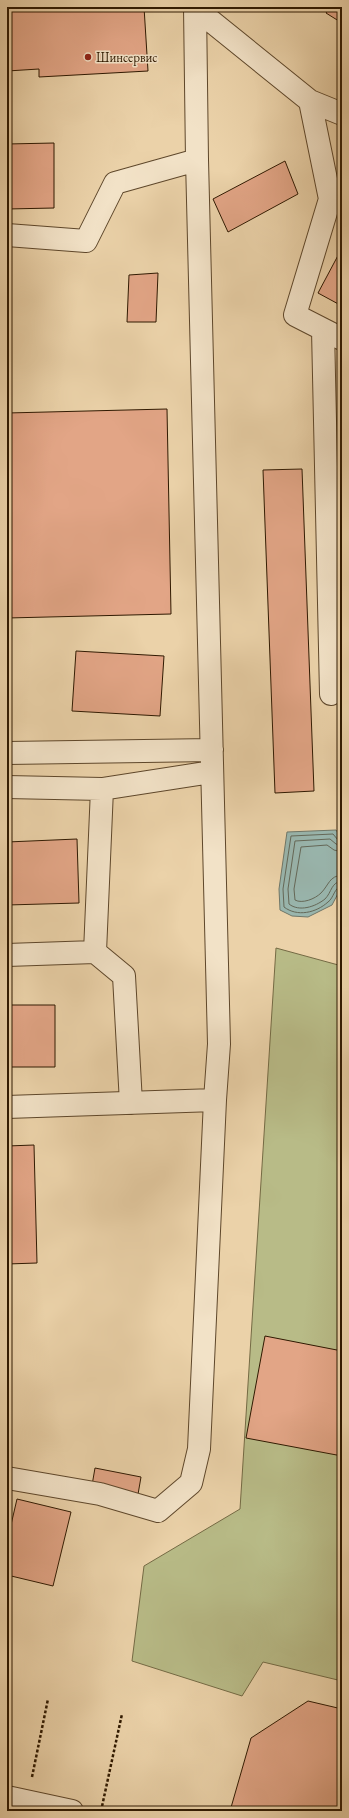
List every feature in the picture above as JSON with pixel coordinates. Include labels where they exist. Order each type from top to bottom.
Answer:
[{"type":"street","points":[[196,8],[310,100],[342,114]]},
{"type":"street","points":[[7,1478],[100,1494],[158,1510],[191,1483],[199,1449],[215,1100],[219,1044],[197,160],[196,8]]},
{"type":"street","points":[[310,100],[330,199],[295,315],[342,339]]},
{"type":"street","points":[[7,234],[86,240],[115,183],[197,160]]},
{"type":"street","points":[[322,330],[333,433],[332,694]]},
{"type":"street","points":[[7,753],[212,750]]},
{"type":"street","points":[[7,787],[102,789],[212,772]]},
{"type":"street","points":[[95,952],[102,789]]},
{"type":"street","points":[[7,955],[95,952],[124,976],[131,1103]]},
{"type":"street","points":[[7,1107],[215,1100]]},
{"type":"street","points":[[17,1800],[72,1811]]},
{"type":"path","points":[[17,1800],[48,1699]]},
{"type":"path","points":[[101,1811],[122,1714]]},
{"type":"green space","points":[[276,948],[342,966],[342,1681],[263,1662],[242,1696],[132,1661],[144,1566],[240,1509]]},
{"type":"water","points":[[336,830],[342,839],[342,886],[332,905],[308,917],[292,916],[280,910],[279,889],[287,832]]},
{"type":"building","points":[[7,7],[144,7],[148,71],[39,77],[39,69],[7,71]]},
{"type":"building","points":[[330,7],[342,7],[342,23],[326,13]]},
{"type":"building","points":[[54,143],[54,208],[7,209],[7,144]]},
{"type":"building","points":[[285,161],[298,194],[228,232],[213,199]]},
{"type":"building","points":[[342,248],[342,306],[318,293]]},
{"type":"building","points":[[158,273],[156,322],[127,322],[129,275]]},
{"type":"building","points":[[167,409],[171,614],[7,618],[7,413]]},
{"type":"building","points":[[302,469],[314,791],[275,793],[263,470]]},
{"type":"building","points":[[339,472],[342,472],[342,583]]},
{"type":"building","points":[[76,651],[164,656],[160,716],[72,711]]},
{"type":"building","points":[[77,839],[79,903],[7,905],[7,842]]},
{"type":"building","points":[[7,1005],[55,1005],[55,1067],[7,1067]]},
{"type":"building","points":[[34,1145],[37,1263],[7,1264],[7,1146]]},
{"type":"building","points":[[265,1336],[342,1351],[342,1456],[246,1438]]},
{"type":"building","points":[[95,1468],[141,1477],[137,1500],[91,1491]]},
{"type":"building","points":[[17,1499],[71,1512],[53,1586],[7,1575],[7,1542]]},
{"type":"building","points":[[308,1701],[342,1709],[342,1811],[230,1811],[251,1738]]},
{"type":"place","name":"Шинсервис","points":[[88,57]]}]
